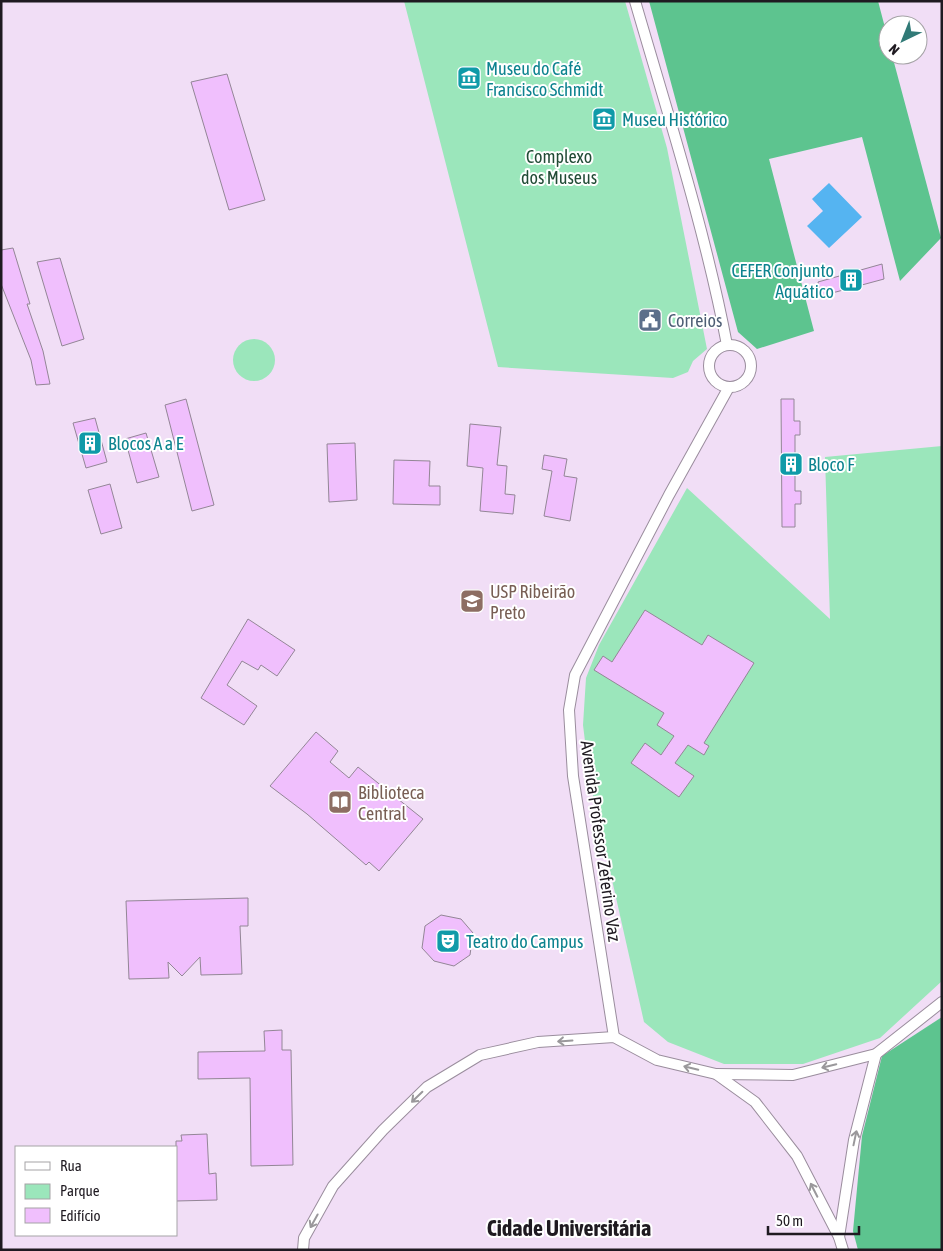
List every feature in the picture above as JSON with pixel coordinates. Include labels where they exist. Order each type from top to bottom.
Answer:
[{"type":"street","points":[[635,1],[719,302],[727,345]]},
{"type":"street","points":[[727,345],[742,348],[750,360],[751,367],[750,374],[742,384],[729,387],[716,382],[709,370],[712,353],[727,345]]},
{"type":"street","name":"Avenida Professor Zeferino Vaz","points":[[614,1038],[573,776],[569,710],[575,675],[623,581],[729,387]]},
{"type":"street","points":[[303,1250],[304,1238],[333,1186],[383,1130],[427,1088],[480,1055],[538,1042],[614,1038],[657,1060],[716,1074],[793,1075],[876,1054],[942,1002]]},
{"type":"street","points":[[839,1238],[854,1140],[876,1054]]},
{"type":"street","points":[[716,1074],[755,1102],[797,1156],[839,1238],[843,1250]]},
{"type":"shaded area","name":"USP Ribeirão Preto","points":[[1,1],[942,1],[942,1250],[1,1250]]},
{"type":"green space","name":"Complexo dos Museus","points":[[404,1],[625,1],[667,148],[707,349],[693,361],[688,372],[673,378],[498,367]]},
{"type":"green space","points":[[649,1],[878,1],[882,15],[878,15],[878,65],[895,65],[941,238],[900,281],[862,137],[769,159],[814,331],[757,349],[738,332]]},
{"type":"green space","points":[[258,339],[266,342],[272,348],[275,360],[272,372],[266,378],[250,381],[242,378],[236,372],[233,356],[236,348],[242,342]]},
{"type":"green space","points":[[942,446],[942,981],[880,1038],[803,1064],[724,1064],[668,1042],[644,1022],[590,782],[583,725],[586,678],[599,645],[687,488],[830,619],[825,457]]},
{"type":"green space","points":[[942,1017],[942,1250],[858,1250],[853,1231],[862,1136],[882,1056]]},
{"type":"water","points":[[829,183],[862,217],[829,248],[807,226],[823,211],[812,199]]},
{"type":"building","points":[[227,74],[265,200],[229,210],[191,82]]},
{"type":"building","points":[[13,248],[30,304],[27,304],[43,351],[50,384],[36,385],[31,360],[1,284],[1,250]]},
{"type":"building","points":[[60,258],[84,339],[62,346],[37,262]]},
{"type":"building","name":"CEFER Conjunto Aquático","points":[[882,264],[884,279],[821,296],[818,282]]},
{"type":"building","points":[[186,399],[214,505],[192,511],[165,405]]},
{"type":"building","name":"Bloco F","points":[[781,399],[794,399],[794,421],[800,421],[800,435],[795,435],[795,457],[801,457],[801,470],[795,470],[795,491],[801,491],[801,504],[795,504],[795,527],[782,527]]},
{"type":"building","name":"Blocos A a E","points":[[95,418],[107,462],[86,468],[73,423]]},
{"type":"building","points":[[470,424],[501,427],[497,465],[507,466],[505,494],[515,495],[513,514],[480,511],[483,468],[467,466]]},
{"type":"building","name":"Blocos A a E","points":[[146,433],[159,477],[137,483],[125,439]]},
{"type":"building","points":[[355,443],[357,500],[329,502],[327,444]]},
{"type":"building","points":[[544,455],[567,459],[564,476],[577,478],[570,521],[544,516],[552,471],[542,469]]},
{"type":"building","points":[[394,460],[430,461],[429,486],[440,486],[440,505],[393,504]]},
{"type":"building","name":"Blocos A a E","points":[[110,484],[122,528],[101,534],[88,490]]},
{"type":"building","points":[[645,610],[702,645],[708,635],[754,663],[704,743],[709,746],[704,755],[688,745],[675,763],[694,776],[679,797],[631,763],[645,743],[661,755],[674,736],[657,725],[664,713],[594,670],[603,656],[612,662]]},
{"type":"building","points":[[248,619],[295,650],[277,676],[261,665],[258,670],[242,661],[227,685],[257,706],[244,725],[201,698]]},
{"type":"building","name":"Biblioteca Central","points":[[316,732],[338,751],[330,762],[349,778],[358,767],[423,819],[379,871],[369,862],[366,865],[307,814],[270,786]]},
{"type":"building","points":[[248,898],[248,926],[240,926],[242,974],[201,975],[200,957],[182,976],[168,962],[169,978],[129,979],[126,901]]},
{"type":"building","name":"Teatro do Campus","points":[[441,915],[461,919],[473,933],[470,955],[454,966],[434,961],[422,948],[425,926]]},
{"type":"building","points":[[282,1030],[282,1050],[291,1050],[293,1165],[251,1166],[250,1078],[198,1079],[198,1052],[265,1051],[264,1031]]},
{"type":"building","points":[[207,1134],[209,1174],[216,1173],[217,1200],[178,1201],[178,1146],[176,1146],[176,1141],[182,1141],[181,1135]]},
{"type":"place","name":"Museu do Café Francisco Schmidt","points":[[469,78]]},
{"type":"place","name":"Museu Histórico","points":[[604,119]]},
{"type":"place","name":"CEFER Conjunto Aquático","points":[[851,280]]},
{"type":"place","name":"Correios","points":[[650,320]]},
{"type":"place","name":"Blocos A a E","points":[[90,443]]},
{"type":"place","name":"Bloco F","points":[[791,464]]},
{"type":"place","name":"USP Ribeirão Preto","points":[[472,601]]},
{"type":"place","name":"Biblioteca Central","points":[[340,802]]},
{"type":"place","name":"Teatro do Campus","points":[[448,941]]},
{"type":"district","name":"Cidade Universitária","points":[[569,1228]]}]
